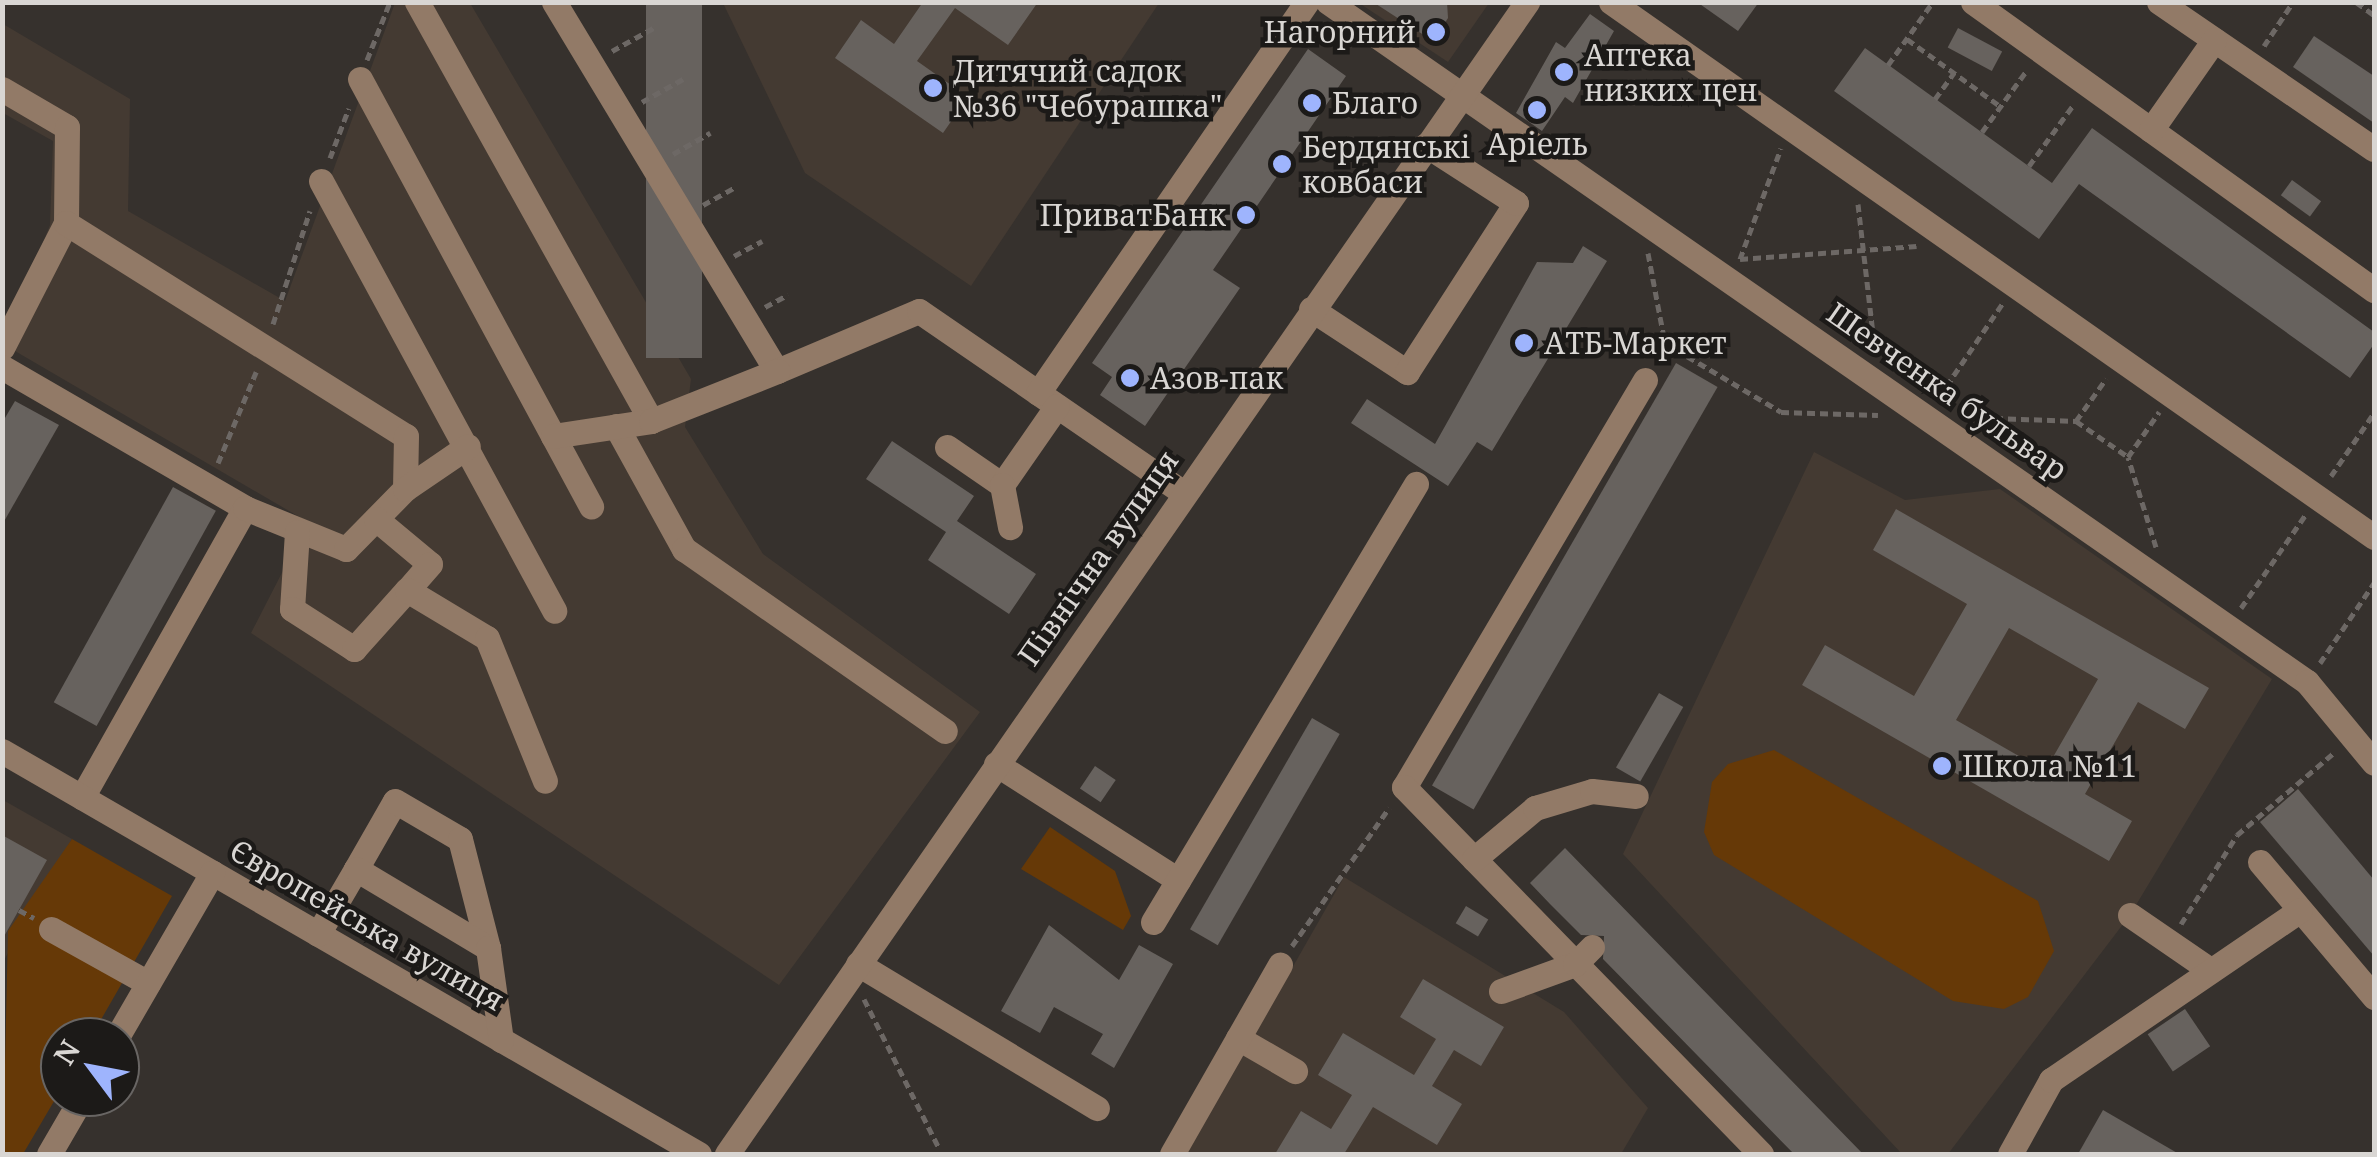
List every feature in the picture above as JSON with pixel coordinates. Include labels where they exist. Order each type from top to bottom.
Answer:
[{"type":"street","points":[[417,2],[651,420]]},
{"type":"street","points":[[554,2],[777,371]]},
{"type":"street","points":[[1010,527],[1002,485],[1048,399],[1307,2]]},
{"type":"street","name":"Шевченка бульвар","points":[[1328,2],[1642,217],[1736,270],[1879,383],[2307,682],[2374,763]]},
{"type":"street","name":"Північна вулиця","points":[[726,1154],[1182,492],[1527,2]]},
{"type":"street","points":[[1611,2],[2374,537]]},
{"type":"street","points":[[1973,2],[2374,290]]},
{"type":"street","points":[[2159,2],[2374,149]]},
{"type":"street","points":[[2151,130],[2214,40]]},
{"type":"street","points":[[360,79],[591,507]]},
{"type":"street","points":[[2,89],[67,128],[66,223],[2,348]]},
{"type":"street","points":[[1311,309],[1407,372],[1516,203],[1426,145]]},
{"type":"street","points":[[321,182],[468,446],[554,611]]},
{"type":"street","points":[[66,223],[406,436],[405,489]]},
{"type":"street","points":[[554,436],[651,420],[919,311],[1182,492]]},
{"type":"street","points":[[2,367],[245,508],[346,549],[405,489],[468,446]]},
{"type":"street","points":[[1645,380],[1404,787],[1474,859],[1584,955],[1761,1154]]},
{"type":"street","points":[[616,426],[684,549],[945,731]]},
{"type":"street","points":[[947,448],[1002,485]]},
{"type":"street","points":[[1153,922],[1416,484]]},
{"type":"street","points":[[82,797],[245,508]]},
{"type":"street","points":[[297,532],[292,609],[354,648],[430,564],[376,519]]},
{"type":"street","points":[[407,590],[488,638],[545,781]]},
{"type":"street","name":"Європейська вулиця","points":[[2,751],[698,1154]]},
{"type":"street","points":[[996,764],[1178,880]]},
{"type":"street","points":[[1474,859],[1535,808],[1592,791],[1636,796]]},
{"type":"street","points":[[318,934],[395,802],[460,839],[488,948],[501,1040]]},
{"type":"street","points":[[2260,862],[2374,998]]},
{"type":"street","points":[[356,869],[488,948]]},
{"type":"street","points":[[128,1017],[212,873]]},
{"type":"street","points":[[2017,1152],[2050,1080],[2207,968],[2300,910]]},
{"type":"street","points":[[2130,915],[2207,968]]},
{"type":"street","points":[[51,928],[148,983]]},
{"type":"street","points":[[1500,991],[1584,955]]},
{"type":"street","points":[[858,964],[1097,1108]]},
{"type":"street","points":[[1172,1154],[1280,966]]},
{"type":"street","points":[[1238,1038],[1295,1071]]},
{"type":"street","points":[[48,1154],[70,1117]]},
{"type":"path","points":[[208,487],[266,350],[321,182],[390,2]]},
{"type":"path","points":[[1888,65],[1933,2]]},
{"type":"path","points":[[2251,66],[2293,2]]},
{"type":"path","points":[[2356,2],[2374,15]]},
{"type":"path","points":[[590,63],[657,26]]},
{"type":"path","points":[[1907,39],[2000,106]]},
{"type":"path","points":[[1982,132],[2040,51]]},
{"type":"path","points":[[1935,99],[1954,73]]},
{"type":"path","points":[[621,114],[683,80]]},
{"type":"path","points":[[2028,166],[2087,84]]},
{"type":"path","points":[[1789,126],[1736,270],[1863,250],[1956,243]]},
{"type":"path","points":[[652,165],[710,133]]},
{"type":"path","points":[[1854,171],[1879,383]]},
{"type":"path","points":[[683,216],[736,187]]},
{"type":"path","points":[[1642,217],[1665,343],[1645,380]]},
{"type":"path","points":[[714,267],[762,241]]},
{"type":"path","points":[[1926,416],[2016,284]]},
{"type":"path","points":[[1665,343],[1781,412],[2076,422],[2128,457],[2167,584]]},
{"type":"path","points":[[2076,422],[2121,357]]},
{"type":"path","points":[[2128,457],[2172,393]]},
{"type":"path","points":[[2228,627],[2374,413]]},
{"type":"path","points":[[2307,682],[2374,583]]},
{"type":"path","points":[[2169,942],[2237,835],[2352,737]]},
{"type":"path","points":[[1280,966],[1404,787]]},
{"type":"path","points":[[862,994],[940,1148]]},
{"type":"shaded area","points":[[395,3],[470,3],[691,379],[685,427],[763,554],[980,712],[779,985],[251,633],[308,522],[3,344],[50,225],[53,141],[3,113],[3,24],[130,99],[128,211],[285,301]]},
{"type":"shaded area","name":"Дитячий садок №36 \"Чебурашка\"","points":[[723,3],[1159,3],[971,286],[805,173]]},
{"type":"shaded area","name":"Нагорний","points":[[1359,3],[1489,3],[1448,62]]},
{"type":"shaded area","name":"Школа №11","points":[[1814,452],[1905,500],[2000,489],[2272,679],[2130,915],[1948,1154],[1902,1154],[1623,854]]},
{"type":"shaded area","points":[[1774,750],[2038,901],[2054,951],[2028,997],[2004,1009],[1953,1001],[1714,855],[1704,832],[1712,782],[1728,764]]},
{"type":"shaded area","points":[[3,800],[72,839],[3,962]]},
{"type":"shaded area","points":[[1050,827],[1115,871],[1131,916],[1123,930],[1021,869]]},
{"type":"shaded area","points":[[72,839],[172,896],[102,1017],[40,1017],[40,1117],[45,1117],[23,1154],[3,1154],[8,931]]},
{"type":"shaded area","points":[[1344,877],[1564,1012],[1648,1108],[1621,1154],[1186,1154]]},
{"type":"building","points":[[646,2],[702,2],[702,358],[646,358]]},
{"type":"building","points":[[923,2],[1038,2],[1008,45],[955,8],[917,61],[968,97],[943,133],[835,58],[861,20],[894,44]]},
{"type":"building","points":[[1373,2],[1447,2],[1448,18],[1433,41]]},
{"type":"building","points":[[1697,2],[1759,2],[1738,31]]},
{"type":"building","points":[[1590,14],[1614,31],[1573,103],[1565,97],[1542,131],[1516,113],[1556,42],[1565,48]]},
{"type":"building","points":[[1958,28],[2002,51],[1992,71],[1948,47]]},
{"type":"building","points":[[2314,36],[2374,76],[2374,123],[2293,67]]},
{"type":"building","points":[[1865,48],[2052,183],[2092,128],[2374,332],[2374,344],[2350,378],[2079,184],[2039,239],[1834,91]]},
{"type":"building","points":[[1308,49],[1346,76],[1213,270],[1240,288],[1145,426],[1100,395],[1112,377],[1092,363]]},
{"type":"building","points":[[2292,180],[2321,201],[2310,217],[2281,195]]},
{"type":"building","name":"АТБ-Маркет","points":[[1583,246],[1607,261],[1492,451],[1477,442],[1448,486],[1351,423],[1367,399],[1435,444],[1537,262],[1573,263]]},
{"type":"building","points":[[1676,363],[1718,387],[1474,810],[1432,786]]},
{"type":"building","points":[[15,401],[59,425],[2,525],[2,423]]},
{"type":"building","points":[[892,441],[974,496],[957,521],[1036,574],[1009,614],[928,560],[946,532],[866,479]]},
{"type":"building","points":[[173,487],[216,511],[97,726],[54,702]]},
{"type":"building","points":[[1896,509],[2209,688],[2185,729],[2138,702],[2085,794],[2132,821],[2109,861],[1802,685],[1825,645],[1914,696],[1967,604],[1873,550]],"holes":[[[2009,628],[2098,679],[2045,771],[1956,720]]]},
{"type":"building","points":[[1659,693],[1683,707],[1640,781],[1616,767]]},
{"type":"building","points":[[1312,718],[1340,734],[1218,945],[1190,929]]},
{"type":"building","points":[[1095,766],[1116,780],[1101,802],[1080,788]]},
{"type":"building","points":[[2298,789],[2374,880],[2374,956],[2260,822]]},
{"type":"building","points":[[2,835],[47,860],[2,940]]},
{"type":"building","points":[[1565,848],[1863,1154],[1794,1154],[1603,959],[1604,936],[1581,935],[1530,883]]},
{"type":"building","points":[[1466,906],[1488,919],[1478,937],[1456,923]]},
{"type":"building","points":[[1049,925],[1119,980],[1139,945],[1173,964],[1114,1068],[1091,1054],[1103,1034],[1054,1007],[1040,1033],[1001,1011]]},
{"type":"building","points":[[1423,979],[1504,1027],[1481,1066],[1454,1050],[1432,1086],[1462,1104],[1437,1145],[1373,1107],[1344,1154],[1275,1154],[1301,1111],[1331,1129],[1352,1095],[1318,1075],[1343,1033],[1414,1075],[1436,1039],[1400,1017]]},
{"type":"building","points":[[2185,1009],[2210,1046],[2173,1071],[2148,1034]]},
{"type":"building","points":[[2103,1110],[2179,1154],[2078,1154]]},
{"type":"place","name":"Нагорний","points":[[1436,32]]},
{"type":"place","name":"Аптека низких цен","points":[[1564,72]]},
{"type":"place","name":"Дитячий садок №36 \"Чебурашка\"","points":[[933,88]]},
{"type":"place","name":"Благо","points":[[1312,103]]},
{"type":"place","name":"Аріель","points":[[1537,110]]},
{"type":"place","name":"Бердянські ковбаси","points":[[1282,164]]},
{"type":"place","name":"ПриватБанк","points":[[1246,215]]},
{"type":"place","name":"АТБ-Маркет","points":[[1524,343]]},
{"type":"place","name":"Азов-пак","points":[[1130,378]]},
{"type":"place","name":"Школа №11","points":[[1942,766]]}]
